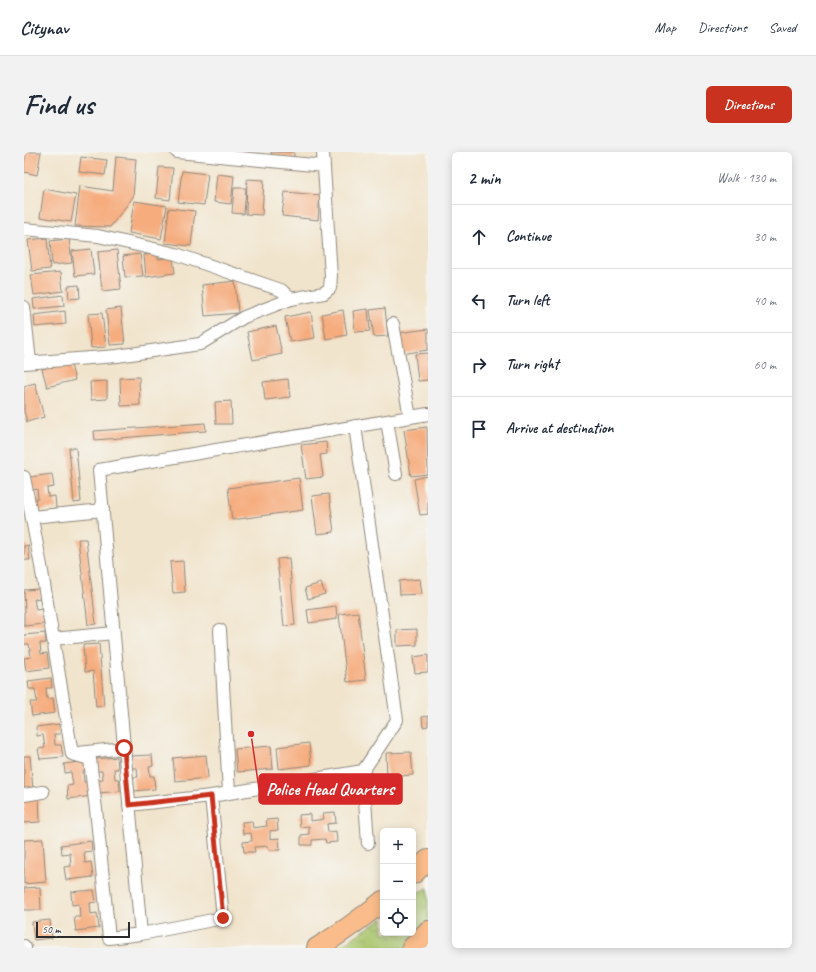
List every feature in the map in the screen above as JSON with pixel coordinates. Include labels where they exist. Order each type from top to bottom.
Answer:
[{"type":"main road","points":[[416,871],[428,860]]},
{"type":"main road","points":[[416,876],[428,875]]},
{"type":"main road","points":[[317,948],[336,937],[380,903]]},
{"type":"main road","points":[[412,948],[428,931]]},
{"type":"street","points":[[177,152],[324,166]]},
{"type":"street","points":[[24,307],[27,362],[117,356],[200,344],[244,317],[291,299],[324,293],[330,288],[331,276],[323,152]]},
{"type":"street","points":[[24,229],[98,236],[176,254],[281,290],[291,299]]},
{"type":"street","points":[[393,324],[410,417]]},
{"type":"street","points":[[141,934],[99,470],[428,414]]},
{"type":"street","points":[[387,421],[396,474]]},
{"type":"street","points":[[355,426],[397,720],[363,770],[368,843]]},
{"type":"street","points":[[24,476],[72,754]]},
{"type":"street","points":[[32,517],[103,510]]},
{"type":"street","points":[[220,630],[229,793]]},
{"type":"street","points":[[53,639],[114,633]]},
{"type":"street","points":[[72,754],[124,748]]},
{"type":"street","points":[[72,754],[90,759],[109,938],[141,934],[223,918],[211,796]]},
{"type":"street","points":[[129,805],[211,796],[363,770]]},
{"type":"street","points":[[24,795],[43,792]]},
{"type":"green space","points":[[428,888],[428,925],[407,948],[337,948],[380,920],[380,936],[416,936],[416,893]]},
{"type":"building","points":[[26,152],[41,152],[37,175],[24,172]]},
{"type":"building","points":[[271,152],[294,152],[294,158],[272,159]]},
{"type":"building","points":[[81,157],[107,160],[105,175],[79,172]]},
{"type":"building","points":[[116,157],[136,159],[133,197],[110,227],[75,226],[80,186],[113,191]]},
{"type":"building","points":[[159,167],[173,168],[170,200],[156,198]]},
{"type":"building","points":[[182,171],[208,174],[204,205],[178,202]]},
{"type":"building","points":[[217,174],[234,176],[231,204],[214,202]]},
{"type":"building","points":[[247,179],[264,180],[262,215],[246,214]]},
{"type":"building","points":[[234,188],[246,188],[244,214],[232,213]]},
{"type":"building","points":[[44,189],[76,195],[71,222],[40,217]]},
{"type":"building","points":[[285,192],[320,195],[318,220],[282,216]]},
{"type":"building","points":[[134,201],[167,206],[161,239],[129,233]]},
{"type":"building","points":[[169,208],[195,211],[191,246],[165,243]]},
{"type":"building","points":[[47,238],[50,269],[32,271],[28,240]]},
{"type":"building","points":[[69,239],[72,263],[52,265],[50,241]]},
{"type":"building","points":[[91,249],[94,274],[75,276],[72,251]]},
{"type":"building","points":[[117,250],[121,289],[102,291],[98,252]]},
{"type":"building","points":[[140,254],[143,276],[125,277],[123,256]]},
{"type":"building","points":[[157,254],[158,259],[173,257],[175,273],[146,277],[144,255]]},
{"type":"building","points":[[61,272],[63,291],[34,295],[31,275]]},
{"type":"building","points":[[235,281],[238,313],[205,316],[202,285]]},
{"type":"building","points":[[79,285],[80,298],[69,299],[68,286]]},
{"type":"building","points":[[63,295],[64,306],[34,309],[33,299]]},
{"type":"building","points":[[121,308],[125,344],[110,345],[106,310]]},
{"type":"building","points":[[385,308],[388,336],[374,337],[370,310]]},
{"type":"building","points":[[368,309],[370,331],[355,332],[353,311]]},
{"type":"building","points":[[343,310],[347,335],[326,339],[322,314]]},
{"type":"building","points":[[65,311],[66,324],[35,327],[34,315]]},
{"type":"building","points":[[311,312],[315,338],[290,342],[285,317]]},
{"type":"building","points":[[102,313],[106,347],[91,348],[88,314]]},
{"type":"building","points":[[276,326],[282,354],[253,360],[247,332]]},
{"type":"building","points":[[428,329],[428,350],[401,354],[398,333]]},
{"type":"building","points":[[428,353],[428,380],[418,381],[415,354]]},
{"type":"building","points":[[70,361],[75,380],[47,387],[42,369]]},
{"type":"building","points":[[139,377],[140,405],[121,406],[120,378]]},
{"type":"building","points":[[288,379],[290,397],[265,400],[263,382]]},
{"type":"building","points":[[107,381],[107,399],[91,400],[90,382]]},
{"type":"building","points":[[35,383],[44,417],[27,422],[24,411],[24,386]]},
{"type":"building","points":[[231,401],[232,424],[216,424],[215,402]]},
{"type":"building","points":[[205,423],[206,431],[95,440],[94,431]]},
{"type":"building","points":[[427,427],[428,474],[411,476],[404,430]]},
{"type":"building","points":[[326,442],[327,454],[320,455],[323,477],[306,479],[301,445]]},
{"type":"building","points":[[69,448],[76,448],[81,502],[74,503]]},
{"type":"building","points":[[52,474],[54,487],[47,488],[48,497],[55,496],[56,508],[35,511],[33,499],[38,499],[37,489],[32,490],[30,477]]},
{"type":"building","points":[[428,476],[428,514],[420,515],[414,479]]},
{"type":"building","points":[[299,478],[303,510],[232,520],[228,488]]},
{"type":"building","points":[[329,494],[334,532],[317,534],[312,496]]},
{"type":"building","points":[[78,539],[86,539],[96,624],[88,625]]},
{"type":"building","points":[[28,545],[30,560],[24,560],[24,546]]},
{"type":"building","points":[[289,558],[295,625],[284,626],[277,559]]},
{"type":"building","points":[[183,561],[185,592],[173,593],[170,562]]},
{"type":"building","points":[[420,579],[422,594],[400,595],[399,581]]},
{"type":"building","points":[[321,583],[325,594],[308,599],[305,588]]},
{"type":"building","points":[[39,589],[41,598],[34,599],[36,610],[42,609],[44,624],[24,626],[24,590]]},
{"type":"building","points":[[336,606],[337,619],[309,623],[307,610]]},
{"type":"building","points":[[358,612],[366,680],[347,682],[339,614]]},
{"type":"building","points":[[417,629],[417,645],[397,646],[397,630]]},
{"type":"building","points":[[45,633],[46,643],[40,643],[41,654],[47,653],[49,668],[26,671],[24,658],[31,657],[29,644],[24,644],[24,635]]},
{"type":"building","points":[[99,644],[104,706],[96,707],[93,671],[85,672],[83,645]]},
{"type":"building","points":[[428,655],[428,672],[415,673],[413,657]]},
{"type":"building","points":[[51,678],[52,688],[46,688],[47,699],[53,698],[55,713],[32,716],[30,702],[37,702],[35,689],[29,689],[28,681]]},
{"type":"building","points":[[428,716],[428,726],[423,727],[422,717]]},
{"type":"building","points":[[59,724],[60,734],[54,734],[55,745],[61,745],[63,757],[40,759],[38,749],[45,748],[43,735],[37,736],[36,727]]},
{"type":"building","points":[[309,743],[311,765],[279,769],[277,747]]},
{"type":"building","points":[[271,746],[273,769],[237,772],[235,749]]},
{"type":"building","points":[[411,752],[413,775],[387,777],[386,753]]},
{"type":"building","points":[[152,755],[153,766],[149,767],[150,776],[154,776],[155,789],[134,791],[133,777],[138,777],[137,768],[132,768],[131,756]]},
{"type":"building","points":[[206,755],[208,778],[175,781],[173,758]]},
{"type":"building","points":[[24,756],[30,756],[33,789],[24,790]]},
{"type":"building","points":[[117,757],[118,769],[114,769],[115,779],[119,779],[120,791],[99,793],[98,780],[103,779],[102,771],[97,771],[96,759]]},
{"type":"building","points":[[87,761],[89,771],[83,771],[84,782],[90,782],[92,796],[68,799],[67,786],[73,785],[71,772],[65,773],[64,764]]},
{"type":"building","points":[[24,797],[39,797],[40,822],[24,823]]},
{"type":"building","points":[[335,812],[336,823],[327,824],[328,832],[336,831],[337,842],[326,843],[325,839],[312,840],[312,845],[301,845],[301,835],[309,834],[309,826],[300,827],[299,815],[310,814],[310,821],[324,819],[323,813]]},
{"type":"building","points":[[277,819],[278,830],[270,831],[270,839],[279,838],[280,850],[269,850],[268,846],[254,847],[255,852],[244,852],[243,842],[252,841],[251,833],[243,834],[242,822],[252,821],[253,828],[267,826],[266,820]]},
{"type":"building","points":[[43,839],[46,882],[24,884],[24,840]]},
{"type":"building","points":[[91,841],[92,851],[84,852],[85,863],[91,862],[93,877],[66,880],[64,867],[71,866],[70,853],[62,854],[61,845]]},
{"type":"building","points":[[40,887],[41,910],[24,910],[24,888]]},
{"type":"building","points":[[94,890],[96,902],[90,903],[91,914],[97,913],[99,928],[76,931],[74,917],[80,917],[79,904],[72,905],[71,892]]},
{"type":"building","points":[[50,920],[52,938],[34,940],[32,922]]},
{"type":"place","name":"Police Head Quarters","points":[[251,734]]},
{"type":"route","points":[[124,748],[129,805],[211,796],[223,918]]}]
